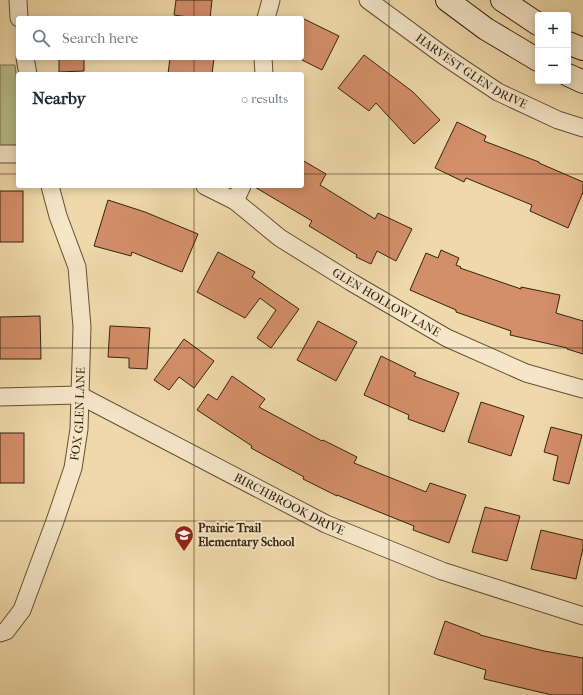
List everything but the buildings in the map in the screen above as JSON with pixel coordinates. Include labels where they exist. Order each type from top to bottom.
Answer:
[{"type":"main road","points":[[447,0],[486,29],[535,58]]},
{"type":"main road","points":[[502,0],[535,22]]},
{"type":"main road","points":[[571,44],[583,49]]},
{"type":"main road","points":[[571,76],[583,82]]},
{"type":"street","points":[[18,0],[19,16]]},
{"type":"street","points":[[266,16],[270,0]]},
{"type":"street","name":"HARVEST GLEN DRIVE","points":[[368,0],[444,56],[498,92],[558,120],[583,128]]},
{"type":"street","points":[[25,60],[28,72]]},
{"type":"street","points":[[263,60],[264,72]]},
{"type":"street","points":[[0,154],[16,154]]},
{"type":"street","name":"FOX GLEN LANE","points":[[3,632],[22,610],[55,522],[73,468],[79,428],[82,327],[77,267],[58,216],[51,188]]},
{"type":"street","name":"GLEN HOLLOW LANE","points":[[214,188],[238,193],[280,238],[351,282],[447,338],[526,373],[583,389]]},
{"type":"street","name":"BIRCHBROOK DRIVE","points":[[0,397],[79,395],[326,524],[442,571],[583,616]]},
{"type":"green space","points":[[0,65],[15,65],[16,145],[0,147]]},
{"type":"place","name":"Prairie Trail Elementary School","points":[[184,552]]}]
